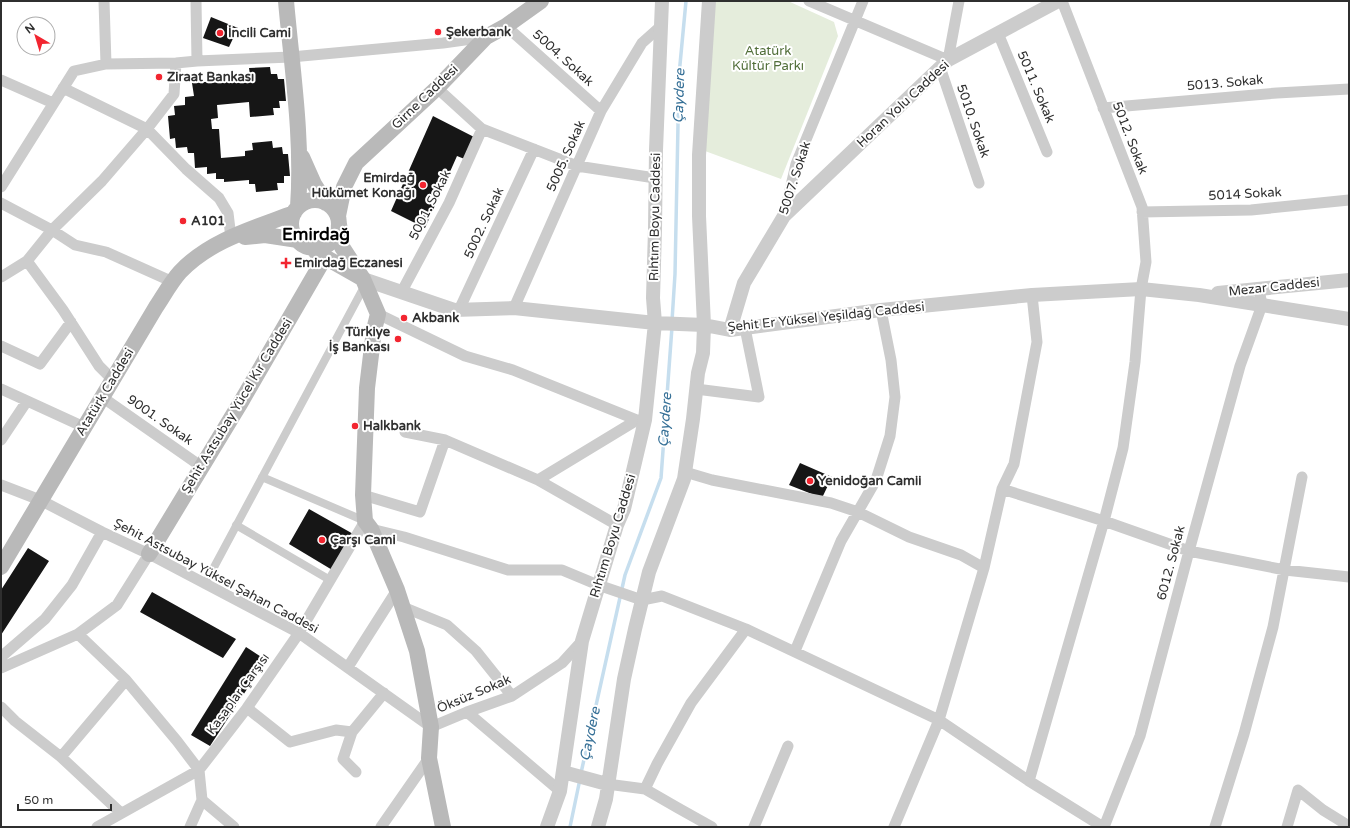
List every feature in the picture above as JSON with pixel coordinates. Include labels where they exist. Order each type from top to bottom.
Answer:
[{"type":"main road","points":[[286,1],[300,152],[300,183],[296,210],[291,227],[301,243],[364,282]]},
{"type":"main road","name":"Girne Caddesi","points":[[338,220],[344,187],[356,163],[437,88],[486,37],[506,26],[541,1]]},
{"type":"main road","points":[[300,152],[314,184],[326,203]]},
{"type":"main road","points":[[296,210],[304,202],[312,200],[319,200],[331,206],[338,220],[342,247],[364,282],[378,314],[374,330],[367,388],[363,495],[368,525],[398,590],[418,651],[431,727],[429,758],[443,827]]},
{"type":"main road","name":"Atatürk Caddesi","points":[[1,567],[156,307],[180,272],[206,250],[296,210]]},
{"type":"main road","points":[[301,243],[311,247],[318,247],[330,242],[338,231],[338,220]]},
{"type":"main road","name":"Atatürk Caddesi","points":[[231,238],[265,235],[301,243]]},
{"type":"main road","name":"Şehit Astsubay Yücel Kır Caddesi","points":[[149,554],[241,402],[325,257]]},
{"type":"street","points":[[104,1],[106,64]]},
{"type":"street","points":[[196,1],[197,61]]},
{"type":"street","name":"Rıhtım Boyu Caddesi","points":[[547,827],[560,791],[582,641],[617,525],[624,509],[641,420],[655,323],[653,298],[655,178],[662,1]]},
{"type":"street","points":[[598,827],[606,799],[624,679],[642,600],[649,572],[684,479],[698,373],[703,353],[704,326],[699,216],[699,155],[709,1]]},
{"type":"street","points":[[809,1],[944,64],[959,1]]},
{"type":"street","name":"5007. Sokak","points":[[730,330],[744,283],[784,216],[796,164],[863,1]]},
{"type":"street","name":"Horan Yolu Caddesi","points":[[784,216],[944,64],[1058,1]]},
{"type":"street","name":"5012. Sokak","points":[[1029,782],[1104,521],[1123,448],[1136,362],[1141,289],[1146,262],[1142,207],[1062,1]]},
{"type":"street","name":"5004. Sokak","points":[[506,26],[601,111]]},
{"type":"street","name":"5005. Sokak","points":[[514,308],[601,111],[642,43],[661,26]]},
{"type":"street","name":"5011. Sokak","points":[[998,33],[1047,152]]},
{"type":"street","points":[[1,187],[74,71],[106,64],[176,63],[291,57],[443,43],[486,37]]},
{"type":"street","points":[[1,277],[27,261],[52,230],[102,181],[147,129],[174,94],[176,63]]},
{"type":"street","name":"5010. Sokak","points":[[944,64],[979,183]]},
{"type":"street","points":[[1,80],[53,103]]},
{"type":"street","points":[[63,88],[147,129],[218,198],[228,213],[231,238]]},
{"type":"street","points":[[437,88],[482,129],[577,166],[655,178]]},
{"type":"street","name":"5013. Sokak","points":[[1103,108],[1277,93],[1349,89]]},
{"type":"street","name":"5001. Sokak","points":[[400,293],[449,203],[482,129]]},
{"type":"street","name":"5002. Sokak","points":[[459,310],[534,149]]},
{"type":"street","name":"5014 Sokak","points":[[1142,212],[1251,210],[1349,200]]},
{"type":"street","points":[[1,203],[52,230],[75,245],[106,252],[173,282]]},
{"type":"street","points":[[27,261],[71,322],[99,366],[113,380]]},
{"type":"street","name":"Mezar Caddesi","points":[[1199,295],[1349,280]]},
{"type":"street","points":[[205,584],[364,282]]},
{"type":"street","name":"Şehit Er Yüksel Yeşildağ Caddesi","points":[[364,282],[454,310],[514,308],[655,323],[704,326],[730,330],[881,310],[1032,294],[1141,289],[1199,295]]},
{"type":"street","points":[[1259,289],[1262,305]]},
{"type":"street","points":[[894,827],[939,720],[984,568],[1002,489],[1014,464],[1036,342],[1032,294]]},
{"type":"street","points":[[1199,295],[1349,320]]},
{"type":"street","name":"6012. Sokak","points":[[1103,827],[1140,736],[1189,550],[1240,366],[1262,305]]},
{"type":"street","points":[[794,651],[841,541],[876,480],[890,436],[895,397],[891,360],[881,310]]},
{"type":"street","points":[[378,314],[465,356],[513,370],[641,420]]},
{"type":"street","points":[[1,346],[40,364],[71,322]]},
{"type":"street","points":[[696,389],[759,397],[745,328]]},
{"type":"street","points":[[1,389],[84,427]]},
{"type":"street","name":"9001. Sokak","points":[[102,397],[202,467]]},
{"type":"street","points":[[1,440],[27,401]]},
{"type":"street","points":[[538,480],[641,420]]},
{"type":"street","points":[[405,432],[445,440],[538,480],[617,525]]},
{"type":"street","points":[[363,495],[420,512],[445,440]]},
{"type":"street","points":[[685,472],[712,480],[831,502],[858,512],[909,537],[961,555],[984,568]]},
{"type":"street","points":[[262,477],[368,525],[508,570],[562,570],[598,585],[642,600],[662,596],[746,629],[939,720],[1029,782],[1103,827]]},
{"type":"street","points":[[1215,827],[1244,734],[1273,626],[1302,477]]},
{"type":"street","name":"Şehit Astsubay Yüksel Şahan Caddesi","points":[[1,485],[40,500],[149,554],[299,633],[431,727]]},
{"type":"street","points":[[1002,489],[1104,521],[1189,550],[1285,570],[1349,578]]},
{"type":"street","points":[[236,525],[330,580]]},
{"type":"street","name":"Kasaplar Çarşısı","points":[[199,770],[247,708],[299,633],[330,580],[368,525]]},
{"type":"street","points":[[1,657],[45,619],[72,585],[102,532]]},
{"type":"street","points":[[1,668],[78,634],[117,605],[149,554]]},
{"type":"street","points":[[348,668],[398,590]]},
{"type":"street","points":[[403,608],[446,625],[476,651],[512,696]]},
{"type":"street","points":[[645,789],[657,764],[691,703],[746,629]]},
{"type":"street","points":[[78,634],[126,680],[199,770],[202,800],[190,827]]},
{"type":"street","name":"Öksüz Sokak","points":[[431,727],[512,696],[562,663],[582,641]]},
{"type":"street","points":[[61,757],[126,680]]},
{"type":"street","points":[[356,772],[343,759],[352,732],[384,693]]},
{"type":"street","points":[[1,707],[15,721],[61,757],[121,813]]},
{"type":"street","points":[[247,708],[290,742],[336,730],[352,732]]},
{"type":"street","points":[[467,712],[560,791]]},
{"type":"street","points":[[754,827],[788,746]]},
{"type":"street","points":[[381,827],[429,758]]},
{"type":"street","points":[[98,827],[199,770]]},
{"type":"street","points":[[563,772],[608,784],[645,789],[712,827]]},
{"type":"street","points":[[1287,827],[1298,790],[1323,810],[1349,826]]},
{"type":"street","points":[[202,800],[234,827]]},
{"type":"green space","name":"Atatürk Kültür Parkı","points":[[715,1],[788,1],[834,22],[838,36],[781,179],[705,151]]},
{"type":"building","name":"İncili Cami","points":[[211,17],[238,28],[229,47],[203,38]]},
{"type":"building","points":[[270,67],[271,74],[277,74],[278,79],[284,79],[286,101],[279,101],[280,108],[273,108],[274,115],[250,117],[249,102],[217,105],[218,118],[211,119],[212,129],[219,129],[221,158],[245,156],[245,151],[253,150],[252,143],[272,141],[273,148],[282,147],[283,154],[288,154],[290,176],[284,176],[284,183],[277,183],[278,190],[256,192],[255,184],[249,184],[249,180],[224,182],[224,179],[216,179],[216,173],[207,174],[207,167],[195,168],[194,153],[188,153],[187,147],[176,148],[175,138],[170,139],[168,116],[175,115],[174,106],[185,105],[185,97],[194,96],[192,83],[242,79],[242,75],[250,75],[249,68]]},
{"type":"building","name":"Emirdağ Hükümet Konağı","points":[[433,116],[476,138],[467,160],[457,156],[425,228],[391,211]]},
{"type":"building","name":"Yenidoğan Camii","points":[[800,463],[832,477],[822,498],[789,485]]},
{"type":"building","name":"Çarşı Cami","points":[[309,509],[355,535],[334,571],[289,544]]},
{"type":"building","points":[[28,548],[49,561],[1,635],[1,590]]},
{"type":"building","points":[[152,592],[236,639],[223,658],[140,612]]},
{"type":"building","points":[[246,647],[266,660],[210,746],[191,735]]},
{"type":"waterway","name":"Çaydere","points":[[672,321],[675,274],[679,75],[686,1]]},
{"type":"waterway","name":"Çaydere","points":[[581,773],[625,575],[661,478],[672,327]]},
{"type":"waterway","name":"Çaydere","points":[[570,827],[580,779]]},
{"type":"place","name":"Şekerbank","points":[[438,32]]},
{"type":"place","name":"İncili Cami","points":[[220,33]]},
{"type":"place","name":"Ziraat Bankası","points":[[159,77]]},
{"type":"place","name":"Emirdağ Hükümet Konağı","points":[[423,185]]},
{"type":"place","name":"A101","points":[[183,221]]},
{"type":"place","name":"Emirdağ Eczanesi","points":[[286,263]]},
{"type":"place","name":"Akbank","points":[[404,318]]},
{"type":"place","name":"Türkiye İş Bankası","points":[[398,339]]},
{"type":"place","name":"Halkbank","points":[[355,426]]},
{"type":"place","name":"Yenidoğan Camii","points":[[810,481]]},
{"type":"place","name":"Çarşı Cami","points":[[322,540]]},
{"type":"district","name":"Emirdağ","points":[[316,234]]}]
